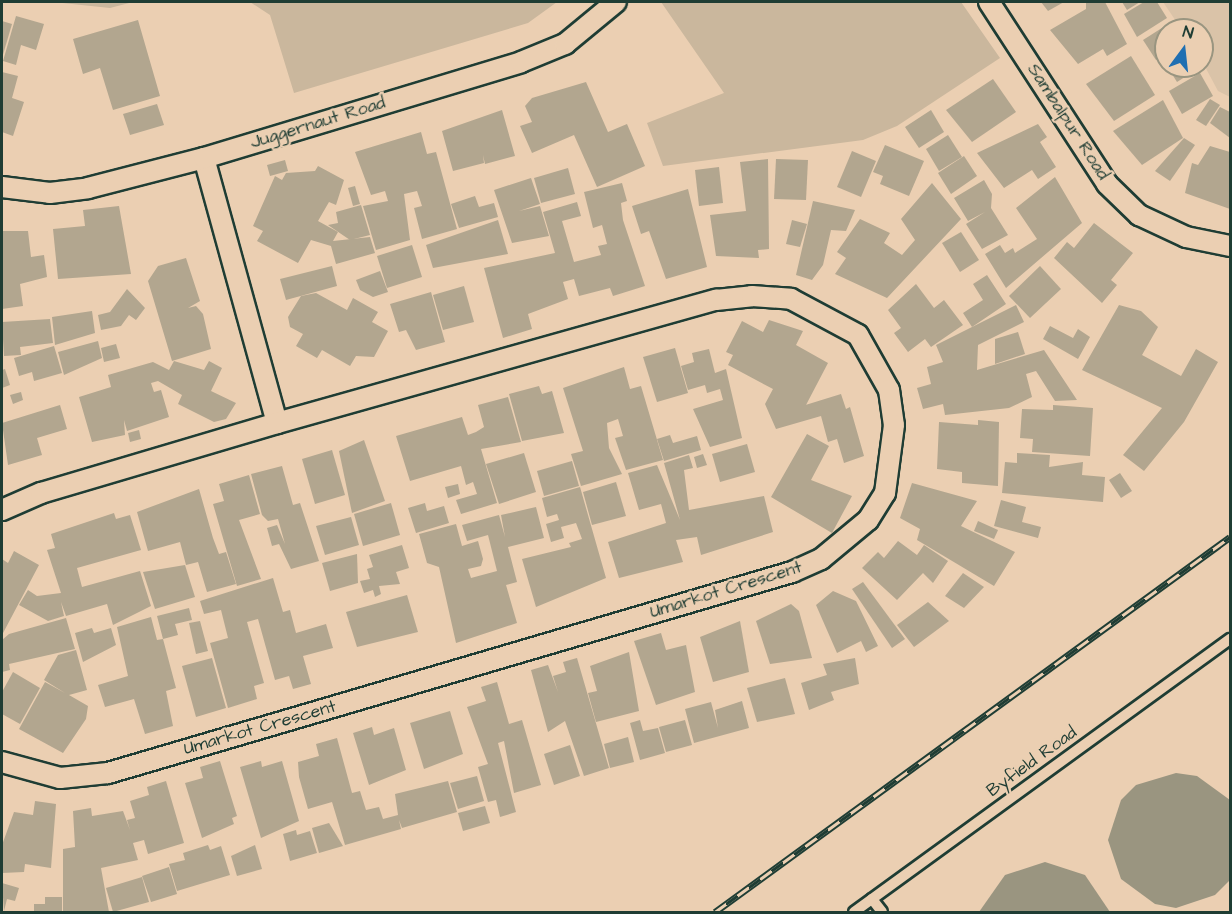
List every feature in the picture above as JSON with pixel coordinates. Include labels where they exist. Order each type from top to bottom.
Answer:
[{"type":"street","name":"Juggernaut Road","points":[[2,187],[50,193],[204,158],[521,62],[566,44],[616,2]]},
{"type":"street","name":"Sambalpur Road","points":[[989,2],[1107,184],[1139,215],[1186,237],[1230,246]]},
{"type":"street","points":[[204,158],[278,423]]},
{"type":"street","name":"Umarkot Crescent","points":[[2,510],[41,493],[278,423],[716,300],[752,296],[791,299],[858,335],[889,390],[893,462],[885,493],[868,520],[821,560],[792,572],[108,772],[60,778],[2,762]]},
{"type":"lane","name":"Byfield Road","points":[[854,912],[1230,639]]},
{"type":"lane","points":[[872,899],[882,912]]},
{"type":"shaded area","points":[[53,2],[133,2],[110,8]]},
{"type":"shaded area","points":[[250,2],[557,2],[528,23],[294,93],[270,15]]},
{"type":"shaded area","points":[[661,2],[961,2],[1000,58],[897,126],[863,140],[663,166],[647,123],[724,93]]},
{"type":"shaded area","points":[[1163,2],[1230,2],[1230,97],[1218,91],[1211,78],[1214,78],[1214,18],[1174,18]]},
{"type":"shaded area","points":[[1176,773],[1197,776],[1230,800],[1230,880],[1215,895],[1176,908],[1155,904],[1121,879],[1108,840],[1121,800],[1136,785]]},
{"type":"shaded area","points":[[1045,862],[1085,875],[1110,912],[979,912],[1005,875]]},
{"type":"building","points":[[1041,2],[1064,2],[1048,11]]},
{"type":"building","points":[[1086,2],[1105,2],[1127,44],[1107,56],[1103,49],[1078,64],[1050,30],[1086,9]]},
{"type":"building","points":[[1122,2],[1140,2],[1127,10]]},
{"type":"building","points":[[1144,2],[1157,2],[1167,18],[1154,18],[1154,26],[1137,37],[1124,14]]},
{"type":"building","points":[[16,16],[44,24],[36,50],[21,45],[16,65],[3,61]]},
{"type":"building","points":[[138,20],[160,96],[113,110],[100,68],[83,74],[73,39]]},
{"type":"building","points":[[2,21],[12,24],[2,58]]},
{"type":"building","points":[[1154,33],[1154,57],[1143,40]]},
{"type":"building","points":[[1131,56],[1155,95],[1114,121],[1086,84]]},
{"type":"building","points":[[2,72],[18,76],[12,98],[24,102],[13,136],[2,132]]},
{"type":"building","points":[[1191,78],[1203,78],[1213,96],[1182,114],[1169,91]]},
{"type":"building","points":[[993,79],[1016,112],[972,142],[946,110]]},
{"type":"building","points":[[586,82],[608,132],[627,124],[645,166],[597,187],[574,135],[532,153],[520,126],[532,122],[525,106],[532,98]]},
{"type":"building","points":[[1210,99],[1220,105],[1206,126],[1196,120]]},
{"type":"building","points":[[1163,100],[1183,138],[1142,165],[1113,131]]},
{"type":"building","points":[[157,104],[164,125],[130,135],[123,114]]},
{"type":"building","points":[[1220,107],[1230,112],[1230,138],[1210,123]]},
{"type":"building","points":[[502,110],[515,156],[485,164],[483,155],[484,163],[453,171],[442,131]]},
{"type":"building","points":[[931,110],[944,132],[919,148],[905,127]]},
{"type":"building","points":[[1038,124],[1047,137],[1040,142],[1056,167],[1038,179],[1032,170],[1004,188],[977,153]]},
{"type":"building","points":[[421,132],[427,154],[436,152],[457,229],[422,239],[414,208],[422,206],[417,191],[404,194],[410,240],[376,250],[363,206],[388,201],[385,191],[371,195],[355,152]]},
{"type":"building","points":[[948,135],[962,157],[939,171],[926,149]]},
{"type":"building","points":[[1184,138],[1195,145],[1170,181],[1155,171]]},
{"type":"building","points":[[885,145],[924,161],[909,196],[880,184],[883,176],[873,172]]},
{"type":"building","points":[[1210,146],[1230,152],[1230,209],[1185,193],[1192,163],[1198,165]]},
{"type":"building","points":[[852,151],[876,161],[861,197],[837,187]]},
{"type":"building","points":[[964,156],[977,176],[951,194],[938,173]]},
{"type":"building","points":[[768,159],[769,249],[758,250],[759,258],[716,256],[710,215],[746,211],[740,162]]},
{"type":"building","points":[[776,159],[808,160],[806,200],[774,199]]},
{"type":"building","points":[[285,160],[288,171],[270,176],[267,165]]},
{"type":"building","points":[[318,166],[344,180],[336,205],[329,202],[318,221],[338,232],[333,241],[370,237],[375,253],[336,264],[331,246],[311,240],[298,263],[257,241],[263,231],[253,226],[275,176],[282,180],[286,173],[315,171]]},
{"type":"building","points":[[719,167],[723,203],[699,206],[695,170]]},
{"type":"building","points":[[568,168],[575,194],[541,203],[534,178]]},
{"type":"building","points":[[1055,177],[1082,223],[1006,288],[985,254],[1000,245],[1005,253],[1013,248],[1015,253],[1037,239],[1016,208]]},
{"type":"building","points":[[531,178],[540,204],[519,211],[540,206],[549,236],[512,243],[494,190]]},
{"type":"building","points":[[984,180],[992,194],[991,208],[1008,235],[982,249],[966,224],[985,212],[968,221],[954,198]]},
{"type":"building","points":[[622,183],[627,201],[621,203],[623,220],[645,286],[613,296],[610,288],[579,296],[574,279],[563,282],[568,299],[528,314],[532,329],[503,338],[484,268],[555,253],[543,212],[577,202],[581,216],[562,221],[574,262],[601,255],[598,246],[607,244],[602,225],[593,228],[584,192]]},
{"type":"building","points":[[932,183],[961,219],[887,298],[835,274],[846,258],[837,252],[860,219],[890,233],[884,243],[902,255],[915,240],[901,219]]},
{"type":"building","points":[[355,186],[360,204],[353,206],[348,188]]},
{"type":"building","points":[[688,189],[707,267],[666,279],[649,231],[641,234],[632,206]]},
{"type":"building","points":[[475,196],[479,207],[494,203],[498,217],[459,228],[451,204]]},
{"type":"building","points":[[813,201],[855,210],[846,231],[831,230],[823,265],[812,280],[796,275]]},
{"type":"building","points":[[361,205],[370,235],[350,240],[328,225],[338,223],[336,212]]},
{"type":"building","points":[[119,206],[131,274],[58,279],[53,229],[85,226],[83,210]]},
{"type":"building","points":[[498,220],[508,254],[433,268],[426,245]]},
{"type":"building","points":[[792,220],[807,224],[800,247],[786,244]]},
{"type":"building","points":[[1094,223],[1133,253],[1111,280],[1117,285],[1102,303],[1054,258],[1067,242],[1074,248]]},
{"type":"building","points":[[2,231],[28,231],[31,257],[44,255],[47,277],[20,284],[23,306],[2,309]]},
{"type":"building","points":[[961,232],[979,260],[960,272],[942,243]]},
{"type":"building","points":[[412,245],[422,277],[387,288],[377,256]]},
{"type":"building","points":[[186,258],[200,301],[188,308],[196,306],[203,314],[211,349],[172,361],[148,281],[158,266]]},
{"type":"building","points":[[332,266],[337,286],[286,300],[280,279]]},
{"type":"building","points":[[1040,266],[1061,289],[1030,318],[1009,296]]},
{"type":"building","points":[[380,271],[388,292],[373,297],[360,290],[356,280]]},
{"type":"building","points":[[987,275],[1006,304],[972,327],[963,313],[983,300],[973,284]]},
{"type":"building","points":[[916,284],[934,308],[944,300],[963,325],[931,347],[925,339],[908,352],[894,333],[901,328],[888,310]]},
{"type":"building","points":[[464,286],[474,322],[443,330],[433,295]]},
{"type":"building","points":[[127,289],[145,308],[136,320],[129,315],[121,326],[101,330],[98,315],[110,312]]},
{"type":"building","points":[[431,292],[445,342],[416,350],[406,330],[399,332],[390,304]]},
{"type":"building","points":[[316,293],[347,310],[353,298],[378,312],[372,322],[388,331],[374,357],[356,356],[350,366],[322,350],[317,358],[296,346],[303,334],[290,327],[288,317],[301,296]]},
{"type":"building","points":[[1016,305],[1024,322],[978,345],[977,370],[1044,350],[1077,400],[1055,401],[1036,371],[1026,374],[1032,397],[1009,408],[945,415],[943,404],[923,409],[917,388],[931,384],[927,367],[943,362],[936,345]]},
{"type":"building","points":[[1119,305],[1141,311],[1158,327],[1142,355],[1181,376],[1196,349],[1218,362],[1184,422],[1144,471],[1123,455],[1162,408],[1082,370]]},
{"type":"building","points":[[92,311],[95,333],[55,345],[52,317]]},
{"type":"building","points":[[50,319],[53,343],[20,347],[21,355],[4,356],[2,322]]},
{"type":"building","points":[[769,320],[803,331],[796,345],[828,363],[806,405],[841,394],[846,409],[850,407],[864,456],[844,463],[837,439],[828,442],[821,416],[776,429],[765,404],[773,389],[728,365],[733,355],[726,352],[742,321],[763,332]]},
{"type":"building","points":[[1050,326],[1073,338],[1078,329],[1090,337],[1078,359],[1043,339]]},
{"type":"building","points":[[1018,332],[1025,354],[995,364],[995,339]]},
{"type":"building","points":[[98,341],[102,358],[64,375],[58,352]]},
{"type":"building","points":[[116,344],[120,358],[104,362],[101,348]]},
{"type":"building","points":[[54,346],[62,373],[34,381],[32,372],[19,376],[14,358]]},
{"type":"building","points":[[675,348],[688,393],[657,402],[643,357]]},
{"type":"building","points":[[709,349],[715,373],[726,369],[742,438],[710,447],[693,409],[723,400],[720,389],[707,393],[705,385],[688,390],[681,366],[694,362],[692,353]]},
{"type":"building","points":[[174,361],[204,370],[209,361],[222,368],[211,391],[236,403],[226,419],[214,422],[178,404],[182,395],[158,381],[151,383],[154,392],[161,390],[169,417],[127,431],[124,420],[125,435],[92,442],[79,397],[111,387],[108,375],[153,362],[169,370]]},
{"type":"building","points":[[624,367],[630,389],[641,386],[663,460],[626,470],[615,438],[623,436],[618,419],[607,423],[609,448],[622,474],[581,486],[571,454],[583,451],[563,388]]},
{"type":"building","points":[[5,369],[10,385],[2,388],[2,370]]},
{"type":"building","points":[[539,386],[542,394],[552,391],[564,433],[522,441],[509,394]]},
{"type":"building","points":[[21,392],[23,400],[13,404],[10,395]]},
{"type":"building","points":[[508,397],[521,442],[481,449],[497,503],[461,514],[456,500],[477,494],[473,482],[466,485],[461,466],[410,481],[396,436],[462,417],[468,435],[484,427],[478,405]]},
{"type":"building","points":[[60,405],[67,429],[37,438],[42,455],[8,465],[2,423]]},
{"type":"building","points":[[1053,405],[1093,408],[1090,456],[1032,452],[1033,439],[1020,438],[1022,409],[1053,410]]},
{"type":"building","points":[[978,420],[999,422],[998,486],[962,483],[962,472],[937,469],[939,422],[978,425]]},
{"type":"building","points":[[139,430],[141,439],[130,442],[128,433]]},
{"type":"building","points":[[807,434],[829,446],[811,480],[852,496],[832,533],[771,497]]},
{"type":"building","points":[[670,435],[673,443],[697,436],[701,450],[664,461],[657,439]]},
{"type":"building","points":[[364,440],[385,501],[352,513],[339,451]]},
{"type":"building","points":[[747,444],[755,472],[720,482],[712,454]]},
{"type":"building","points":[[332,450],[345,495],[315,504],[302,459]]},
{"type":"building","points":[[524,453],[536,492],[499,504],[486,464]]},
{"type":"building","points":[[1017,453],[1050,455],[1049,467],[1083,462],[1082,475],[1105,477],[1103,502],[1002,493],[1005,462],[1017,463]]},
{"type":"building","points":[[703,454],[707,465],[697,468],[694,457]]},
{"type":"building","points":[[689,455],[693,468],[684,470],[689,510],[764,496],[773,532],[701,555],[697,537],[676,540],[683,562],[619,578],[608,542],[666,523],[661,504],[639,510],[628,473],[657,465],[680,520],[664,463]]},
{"type":"building","points":[[572,461],[579,486],[544,496],[537,471]]},
{"type":"building","points":[[282,466],[293,505],[300,503],[319,561],[291,569],[279,544],[272,546],[267,528],[277,525],[285,544],[278,519],[268,521],[262,515],[251,474]]},
{"type":"building","points":[[1120,473],[1132,491],[1121,498],[1109,480]]},
{"type":"building","points":[[249,475],[260,514],[239,520],[261,579],[237,586],[213,504],[224,501],[219,484]]},
{"type":"building","points":[[616,482],[626,516],[592,525],[583,492]]},
{"type":"building","points":[[912,483],[977,501],[961,526],[1015,552],[994,586],[917,540],[920,529],[900,518]]},
{"type":"building","points":[[458,484],[460,494],[448,498],[445,487]]},
{"type":"building","points":[[580,487],[606,578],[536,607],[522,559],[571,547],[569,543],[582,539],[576,523],[561,527],[564,538],[551,542],[546,524],[559,520],[557,514],[547,517],[542,498]]},
{"type":"building","points":[[199,489],[219,554],[226,552],[236,584],[207,592],[198,562],[186,565],[180,542],[148,551],[137,512]]},
{"type":"building","points":[[1001,500],[1026,507],[1022,522],[1041,527],[1038,538],[994,526]]},
{"type":"building","points":[[391,503],[400,535],[363,546],[354,514]]},
{"type":"building","points":[[425,503],[427,511],[444,506],[449,523],[416,533],[408,508]]},
{"type":"building","points":[[536,507],[544,538],[508,547],[517,582],[506,585],[517,623],[456,643],[439,567],[427,563],[419,534],[456,524],[462,546],[478,541],[483,559],[481,566],[468,569],[471,578],[497,571],[488,535],[467,541],[462,525],[499,515],[505,537],[501,515]]},
{"type":"building","points":[[114,513],[116,519],[130,515],[141,550],[77,568],[82,587],[140,571],[151,606],[113,625],[107,604],[66,616],[61,602],[64,616],[48,621],[19,605],[28,590],[37,596],[61,593],[47,550],[55,548],[51,534]]},
{"type":"building","points":[[351,517],[359,545],[325,555],[316,526]]},
{"type":"building","points":[[978,521],[998,530],[994,539],[974,531]]},
{"type":"building","points":[[898,541],[917,555],[924,545],[948,561],[933,583],[923,573],[897,600],[862,568],[878,552],[884,558]]},
{"type":"building","points":[[402,545],[409,568],[396,572],[400,584],[379,586],[381,594],[375,597],[373,590],[364,593],[360,581],[370,579],[367,569],[373,567],[369,555]]},
{"type":"building","points":[[14,551],[39,565],[2,635],[2,559],[8,563]]},
{"type":"building","points":[[357,554],[358,583],[330,591],[322,563]]},
{"type":"building","points":[[185,565],[195,597],[155,609],[143,572]]},
{"type":"building","points":[[963,573],[984,587],[964,608],[945,596]]},
{"type":"building","points":[[273,578],[283,612],[290,610],[296,633],[326,624],[333,648],[303,656],[311,684],[293,689],[289,676],[275,680],[258,619],[247,622],[264,683],[254,686],[257,699],[228,708],[210,643],[228,638],[221,610],[204,614],[200,601]]},
{"type":"building","points":[[863,582],[905,639],[892,648],[852,589]]},
{"type":"building","points":[[833,591],[856,601],[878,646],[866,652],[861,641],[837,653],[816,605]]},
{"type":"building","points":[[407,595],[418,632],[357,647],[346,612]]},
{"type":"building","points":[[928,602],[949,621],[914,647],[897,625]]},
{"type":"building","points":[[791,604],[799,611],[812,658],[770,664],[756,621]]},
{"type":"building","points":[[189,608],[192,620],[175,624],[178,635],[163,639],[157,616]]},
{"type":"building","points":[[151,617],[157,640],[163,639],[176,688],[166,691],[173,726],[145,734],[134,699],[105,707],[98,685],[128,676],[117,627]]},
{"type":"building","points":[[66,618],[75,649],[9,664],[10,670],[2,672],[2,640],[9,634]]},
{"type":"building","points":[[200,621],[208,651],[196,654],[189,623]]},
{"type":"building","points":[[740,621],[749,672],[713,682],[700,637]]},
{"type":"building","points":[[92,628],[94,633],[111,628],[116,645],[83,662],[75,633]]},
{"type":"building","points":[[661,633],[666,650],[686,645],[695,692],[656,705],[634,641]]},
{"type":"building","points":[[76,650],[87,690],[69,695],[88,706],[86,719],[63,753],[19,729],[45,682],[65,693],[44,680],[58,655]]},
{"type":"building","points":[[629,652],[639,711],[596,722],[588,693],[597,691],[590,666]]},
{"type":"building","points":[[212,658],[226,708],[196,717],[182,666]]},
{"type":"building","points":[[577,658],[609,768],[584,776],[565,721],[548,732],[531,670],[548,665],[558,692],[553,676],[566,672],[563,662]]},
{"type":"building","points":[[855,658],[859,684],[831,692],[834,700],[809,710],[801,683],[827,675],[823,664]]},
{"type":"building","points":[[13,672],[40,688],[20,724],[2,714],[2,692]]},
{"type":"building","points":[[785,678],[795,714],[757,722],[747,688]]},
{"type":"building","points":[[497,682],[509,724],[522,720],[541,785],[514,793],[504,741],[498,743],[516,812],[500,817],[496,800],[488,802],[478,767],[488,764],[467,707],[486,701],[481,687]]},
{"type":"building","points":[[742,701],[749,728],[694,743],[685,709],[711,702],[718,728],[715,710]]},
{"type":"building","points":[[450,711],[463,754],[424,769],[410,723]]},
{"type":"building","points":[[640,720],[643,731],[658,728],[665,753],[640,760],[630,723]]},
{"type":"building","points":[[685,720],[692,745],[666,752],[659,727]]},
{"type":"building","points":[[372,727],[374,735],[394,728],[406,770],[369,785],[353,733]]},
{"type":"building","points":[[628,737],[634,762],[610,768],[604,744]]},
{"type":"building","points":[[337,738],[352,793],[360,791],[366,810],[379,807],[383,819],[398,815],[395,794],[448,781],[457,812],[402,828],[399,820],[401,829],[345,845],[332,802],[308,809],[299,777],[298,762],[319,756],[316,744]]},
{"type":"building","points":[[570,745],[580,776],[554,785],[544,754]]},
{"type":"building","points":[[220,761],[237,816],[232,818],[234,824],[202,838],[185,783],[203,778],[200,767]]},
{"type":"building","points":[[261,761],[262,767],[282,761],[299,821],[261,838],[240,767]]},
{"type":"building","points":[[477,776],[484,801],[458,809],[450,783]]},
{"type":"building","points":[[166,781],[184,843],[148,854],[144,840],[133,843],[138,860],[101,868],[109,912],[63,912],[63,849],[75,847],[73,811],[91,808],[92,816],[123,811],[130,830],[127,820],[135,818],[130,801],[149,795],[147,787]]},
{"type":"building","points":[[35,801],[56,804],[51,868],[25,864],[24,872],[2,873],[2,845],[14,812],[33,815]]},
{"type":"building","points":[[485,806],[490,823],[463,831],[458,813]]},
{"type":"building","points":[[329,823],[343,846],[319,853],[312,828]]},
{"type":"building","points":[[296,830],[297,835],[310,831],[317,853],[290,861],[283,834]]},
{"type":"building","points":[[208,845],[210,850],[221,846],[230,875],[177,891],[169,864],[185,860],[183,853]]},
{"type":"building","points":[[255,845],[262,869],[237,876],[231,856]]},
{"type":"building","points":[[169,867],[177,894],[151,902],[142,876]]},
{"type":"building","points":[[142,877],[149,902],[113,912],[106,888]]},
{"type":"building","points":[[2,883],[19,888],[15,901],[7,899],[4,911]]},
{"type":"building","points":[[45,897],[62,897],[62,912],[34,912],[34,904],[45,904]]},
{"type":"railway","points":[[715,912],[1230,537]]}]
